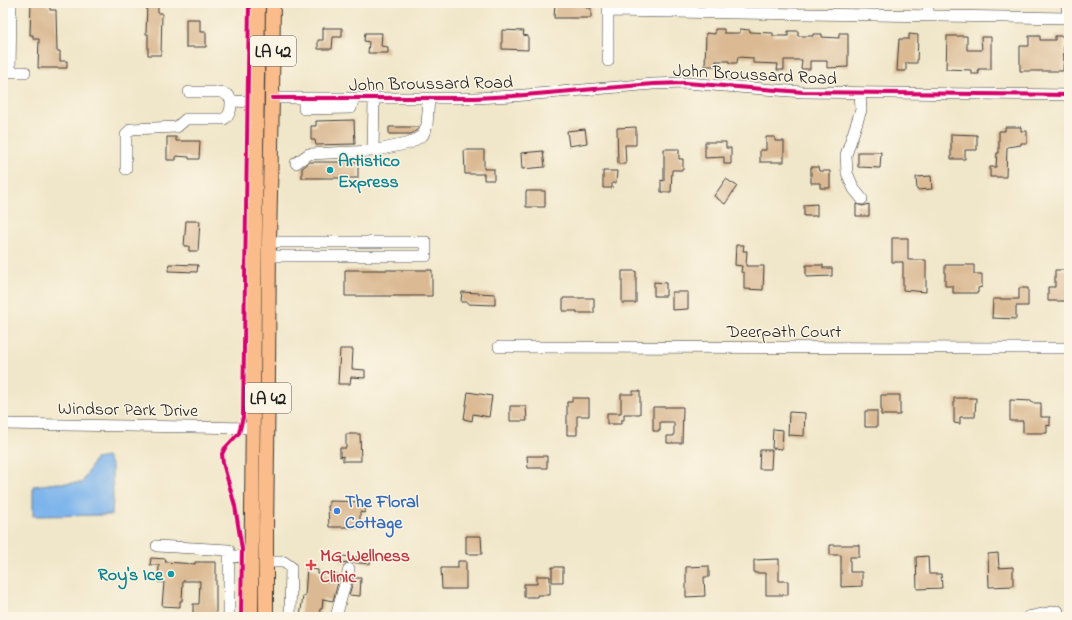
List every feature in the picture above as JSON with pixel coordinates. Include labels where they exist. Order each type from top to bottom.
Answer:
[{"type":"main road","name":"LA 42","points":[[250,617],[258,3]]},
{"type":"main road","name":"LA 42","points":[[266,617],[272,4]]},
{"type":"main road","points":[[258,36],[264,51],[265,94],[272,98]]},
{"type":"main road","points":[[252,457],[259,466],[261,473],[261,495],[266,515]]},
{"type":"main road","points":[[251,588],[258,603],[258,617]]},
{"type":"street","points":[[11,3],[6,72],[25,72]]},
{"type":"street","points":[[928,3],[928,16]]},
{"type":"street","points":[[608,61],[608,7],[928,16],[1068,18],[1067,3]]},
{"type":"street","name":"John Broussard Road","points":[[272,98],[304,98],[320,104],[337,104],[353,99],[513,96],[653,84],[686,83],[803,92],[1069,95]]},
{"type":"street","points":[[126,169],[126,135],[131,129],[177,127],[186,120],[224,119],[229,114],[231,101],[229,96],[221,92],[189,92]]},
{"type":"street","points":[[860,93],[861,110],[846,155],[846,173],[854,189],[862,199]]},
{"type":"street","points":[[296,163],[309,154],[374,151],[410,143],[423,135],[427,125],[429,98]]},
{"type":"street","points":[[374,99],[374,151]]},
{"type":"street","points":[[231,101],[256,102]]},
{"type":"street","points":[[269,242],[426,242],[426,256],[269,256]]},
{"type":"street","name":"Deerpath Court","points":[[498,347],[1069,348]]},
{"type":"street","name":"Windsor Park Drive","points":[[3,424],[252,428]]},
{"type":"street","points":[[157,546],[229,550],[229,617]]},
{"type":"street","points":[[229,556],[251,557]]},
{"type":"street","points":[[266,562],[284,562],[291,567],[290,617]]},
{"type":"street","points":[[336,617],[349,569]]},
{"type":"street","points":[[1028,617],[1058,611]]},
{"type":"water","points":[[107,457],[112,466],[112,515],[33,516],[33,486],[57,483],[82,483],[95,459]]},
{"type":"building","points":[[31,3],[47,3],[47,6],[50,6],[50,10],[56,10],[57,51],[60,51],[60,61],[67,61],[67,68],[38,68],[39,39],[33,39],[33,35],[30,35]]},
{"type":"building","points":[[147,3],[158,3],[158,13],[162,13],[161,55],[148,55],[148,34],[146,34]]},
{"type":"building","points":[[555,3],[586,3],[586,8],[591,8],[591,18],[554,18]]},
{"type":"building","points":[[186,19],[200,19],[200,32],[206,32],[206,47],[186,47]]},
{"type":"building","points":[[323,28],[342,28],[342,37],[333,37],[332,49],[318,49],[318,40],[323,40]]},
{"type":"building","points":[[715,29],[724,29],[724,33],[740,33],[740,29],[750,30],[750,32],[773,33],[773,36],[788,36],[788,31],[798,31],[798,36],[813,36],[813,34],[822,34],[822,37],[839,38],[839,33],[848,33],[848,67],[827,68],[827,61],[810,61],[810,69],[801,69],[802,60],[784,60],[784,70],[777,70],[778,64],[753,63],[753,58],[738,57],[737,63],[729,63],[729,61],[716,61],[716,66],[705,66],[706,33],[715,34]]},
{"type":"building","points":[[502,30],[524,31],[523,35],[528,36],[528,50],[502,49]]},
{"type":"building","points":[[365,33],[382,33],[381,46],[388,47],[388,53],[368,53],[369,42],[364,41]]},
{"type":"building","points":[[909,34],[918,35],[917,63],[906,63],[906,71],[897,71],[899,39],[909,39]]},
{"type":"building","points":[[947,36],[967,36],[967,50],[982,50],[981,37],[991,37],[991,69],[978,69],[979,74],[971,74],[971,70],[946,69]]},
{"type":"building","points":[[1029,36],[1040,36],[1040,40],[1055,40],[1055,36],[1064,36],[1063,71],[1020,71],[1020,46],[1029,46]]},
{"type":"building","points":[[354,120],[355,144],[316,145],[315,140],[311,140],[311,126],[316,126],[316,121]]},
{"type":"building","points":[[389,127],[418,128],[411,134],[389,134]]},
{"type":"building","points":[[636,127],[636,145],[625,145],[626,164],[618,164],[617,128]]},
{"type":"building","points":[[1005,127],[1021,127],[1021,131],[1027,131],[1027,143],[1007,147],[1006,177],[990,177],[990,167],[996,167],[997,153],[999,153],[999,131],[1005,131]]},
{"type":"building","points":[[585,129],[587,143],[569,146],[567,131]]},
{"type":"building","points":[[951,134],[977,135],[977,150],[965,150],[965,159],[951,159]]},
{"type":"building","points":[[167,137],[176,137],[176,141],[200,141],[199,159],[189,159],[189,157],[176,156],[176,160],[167,160]]},
{"type":"building","points":[[766,137],[775,137],[775,141],[784,141],[784,162],[760,162],[760,150],[766,150]]},
{"type":"building","points":[[705,142],[726,142],[726,148],[731,148],[731,164],[724,164],[724,157],[705,158]]},
{"type":"building","points":[[664,149],[679,149],[679,159],[683,159],[683,170],[672,170],[671,192],[661,192],[661,180],[664,181]]},
{"type":"building","points":[[464,150],[484,150],[484,169],[494,169],[494,180],[484,180],[484,174],[465,174]]},
{"type":"building","points":[[543,151],[545,167],[522,169],[521,153]]},
{"type":"building","points":[[858,152],[881,152],[880,168],[858,167]]},
{"type":"building","name":"Artistico Express","points":[[310,162],[358,162],[358,178],[302,178],[302,168]]},
{"type":"building","points":[[811,167],[818,167],[819,171],[830,171],[830,188],[820,188],[820,183],[811,183]]},
{"type":"building","points":[[603,171],[617,171],[616,183],[612,183],[612,188],[603,188]]},
{"type":"building","points":[[931,176],[932,189],[917,190],[916,177]]},
{"type":"building","points":[[726,179],[737,186],[725,204],[714,196]]},
{"type":"building","points":[[526,191],[545,191],[545,207],[526,207]]},
{"type":"building","points":[[817,204],[817,216],[804,216],[804,205]]},
{"type":"building","points":[[856,204],[863,206],[869,204],[869,216],[856,216]]},
{"type":"building","points":[[186,221],[200,221],[198,251],[189,251],[189,246],[184,246]]},
{"type":"building","points":[[892,238],[908,238],[908,260],[926,260],[926,292],[903,290],[903,262],[892,262]]},
{"type":"building","points":[[736,245],[744,245],[743,251],[747,251],[746,266],[764,266],[763,290],[744,289],[744,273],[741,272],[742,266],[735,265]]},
{"type":"building","points":[[169,264],[198,265],[197,272],[168,271]]},
{"type":"building","points":[[806,265],[823,265],[823,268],[832,268],[832,276],[806,277]]},
{"type":"building","points":[[945,265],[974,265],[974,274],[982,274],[982,287],[978,288],[978,293],[953,293],[953,286],[945,286]]},
{"type":"building","points":[[345,270],[432,270],[432,296],[345,296]]},
{"type":"building","points":[[1055,270],[1069,270],[1068,301],[1048,301],[1048,287],[1055,287]]},
{"type":"building","points":[[622,271],[636,271],[636,303],[622,303]]},
{"type":"building","points":[[654,282],[666,283],[666,296],[654,296]]},
{"type":"building","points":[[1019,288],[1028,288],[1028,306],[1016,306],[1016,319],[992,318],[993,299],[1019,299]]},
{"type":"building","points":[[462,292],[495,294],[495,305],[468,304],[468,302],[461,302]]},
{"type":"building","points":[[672,292],[688,292],[688,309],[672,310]]},
{"type":"building","points":[[563,298],[594,298],[594,313],[563,311]]},
{"type":"building","points":[[340,349],[353,349],[352,369],[365,370],[365,378],[351,377],[350,384],[338,384]]},
{"type":"building","points":[[633,391],[640,391],[640,414],[624,414],[624,420],[621,420],[621,424],[607,424],[607,413],[621,413],[621,394],[633,394]]},
{"type":"building","points":[[468,392],[492,396],[489,417],[473,414],[472,421],[464,419]]},
{"type":"building","points":[[881,395],[900,395],[900,415],[881,415]]},
{"type":"building","points":[[572,398],[589,398],[589,416],[577,416],[577,435],[567,435],[567,402],[572,402]]},
{"type":"building","points":[[954,398],[976,398],[975,417],[960,417],[960,424],[954,423]]},
{"type":"building","points":[[1010,400],[1041,403],[1041,417],[1050,417],[1050,426],[1047,425],[1047,433],[1023,433],[1023,421],[1010,421]]},
{"type":"building","points":[[510,406],[526,406],[527,421],[510,421]]},
{"type":"building","points":[[653,407],[683,407],[682,443],[667,443],[667,436],[674,436],[674,422],[660,422],[660,431],[653,431]]},
{"type":"building","points":[[865,411],[877,411],[877,427],[865,427]]},
{"type":"building","points":[[789,412],[805,413],[804,436],[788,435]]},
{"type":"building","points":[[773,429],[783,430],[782,449],[772,448]]},
{"type":"building","points":[[346,434],[360,434],[361,461],[343,461],[343,456],[340,457],[340,448],[346,448]]},
{"type":"building","points":[[760,450],[772,450],[771,469],[759,469]]},
{"type":"building","points":[[527,456],[547,456],[547,468],[528,468]]},
{"type":"building","name":"The Floral Cottage","points":[[329,501],[366,502],[365,513],[360,512],[360,527],[329,527]]},
{"type":"building","points":[[466,536],[481,536],[482,554],[466,554]]},
{"type":"building","points":[[830,545],[859,545],[859,557],[850,557],[850,572],[862,572],[862,586],[841,587],[841,555],[830,555]]},
{"type":"building","points":[[998,553],[999,568],[1013,567],[1013,586],[989,587],[988,554]]},
{"type":"building","points":[[340,556],[371,558],[370,564],[350,562],[340,563]]},
{"type":"building","points":[[928,556],[929,574],[941,574],[942,588],[917,589],[916,557]]},
{"type":"building","points":[[151,558],[166,559],[165,562],[195,564],[195,562],[216,562],[216,617],[193,617],[193,604],[199,604],[200,581],[183,581],[182,601],[180,601],[180,607],[162,606],[164,582],[158,582],[159,565],[150,565]]},
{"type":"building","points":[[779,559],[779,581],[788,581],[788,595],[766,595],[766,573],[754,573],[754,560]]},
{"type":"building","points":[[458,561],[466,561],[466,589],[442,589],[441,568],[458,568]]},
{"type":"building","points":[[709,566],[709,577],[704,577],[705,596],[686,597],[686,567]]},
{"type":"building","points":[[552,567],[563,567],[563,582],[552,582]]},
{"type":"building","points":[[307,568],[318,570],[318,574],[340,575],[333,601],[323,599],[319,617],[300,617],[303,596],[305,596]]},
{"type":"building","points":[[537,576],[550,576],[550,595],[524,597],[524,584],[537,584]]},
{"type":"building","points":[[354,578],[361,578],[360,596],[349,595]]},
{"type":"cycle path","points":[[241,617],[242,549],[235,506],[223,463],[222,454],[225,448],[239,433],[243,417],[249,3]]},
{"type":"cycle path","points":[[272,98],[475,98],[653,84],[686,83],[803,92],[1069,95]]},
{"type":"place","name":"Artistico Express","points":[[330,170]]},
{"type":"place","name":"The Floral Cottage","points":[[337,511]]},
{"type":"place","name":"MG Wellness Clinic","points":[[311,565]]},
{"type":"place","name":"Roy's Ice","points":[[171,574]]}]
